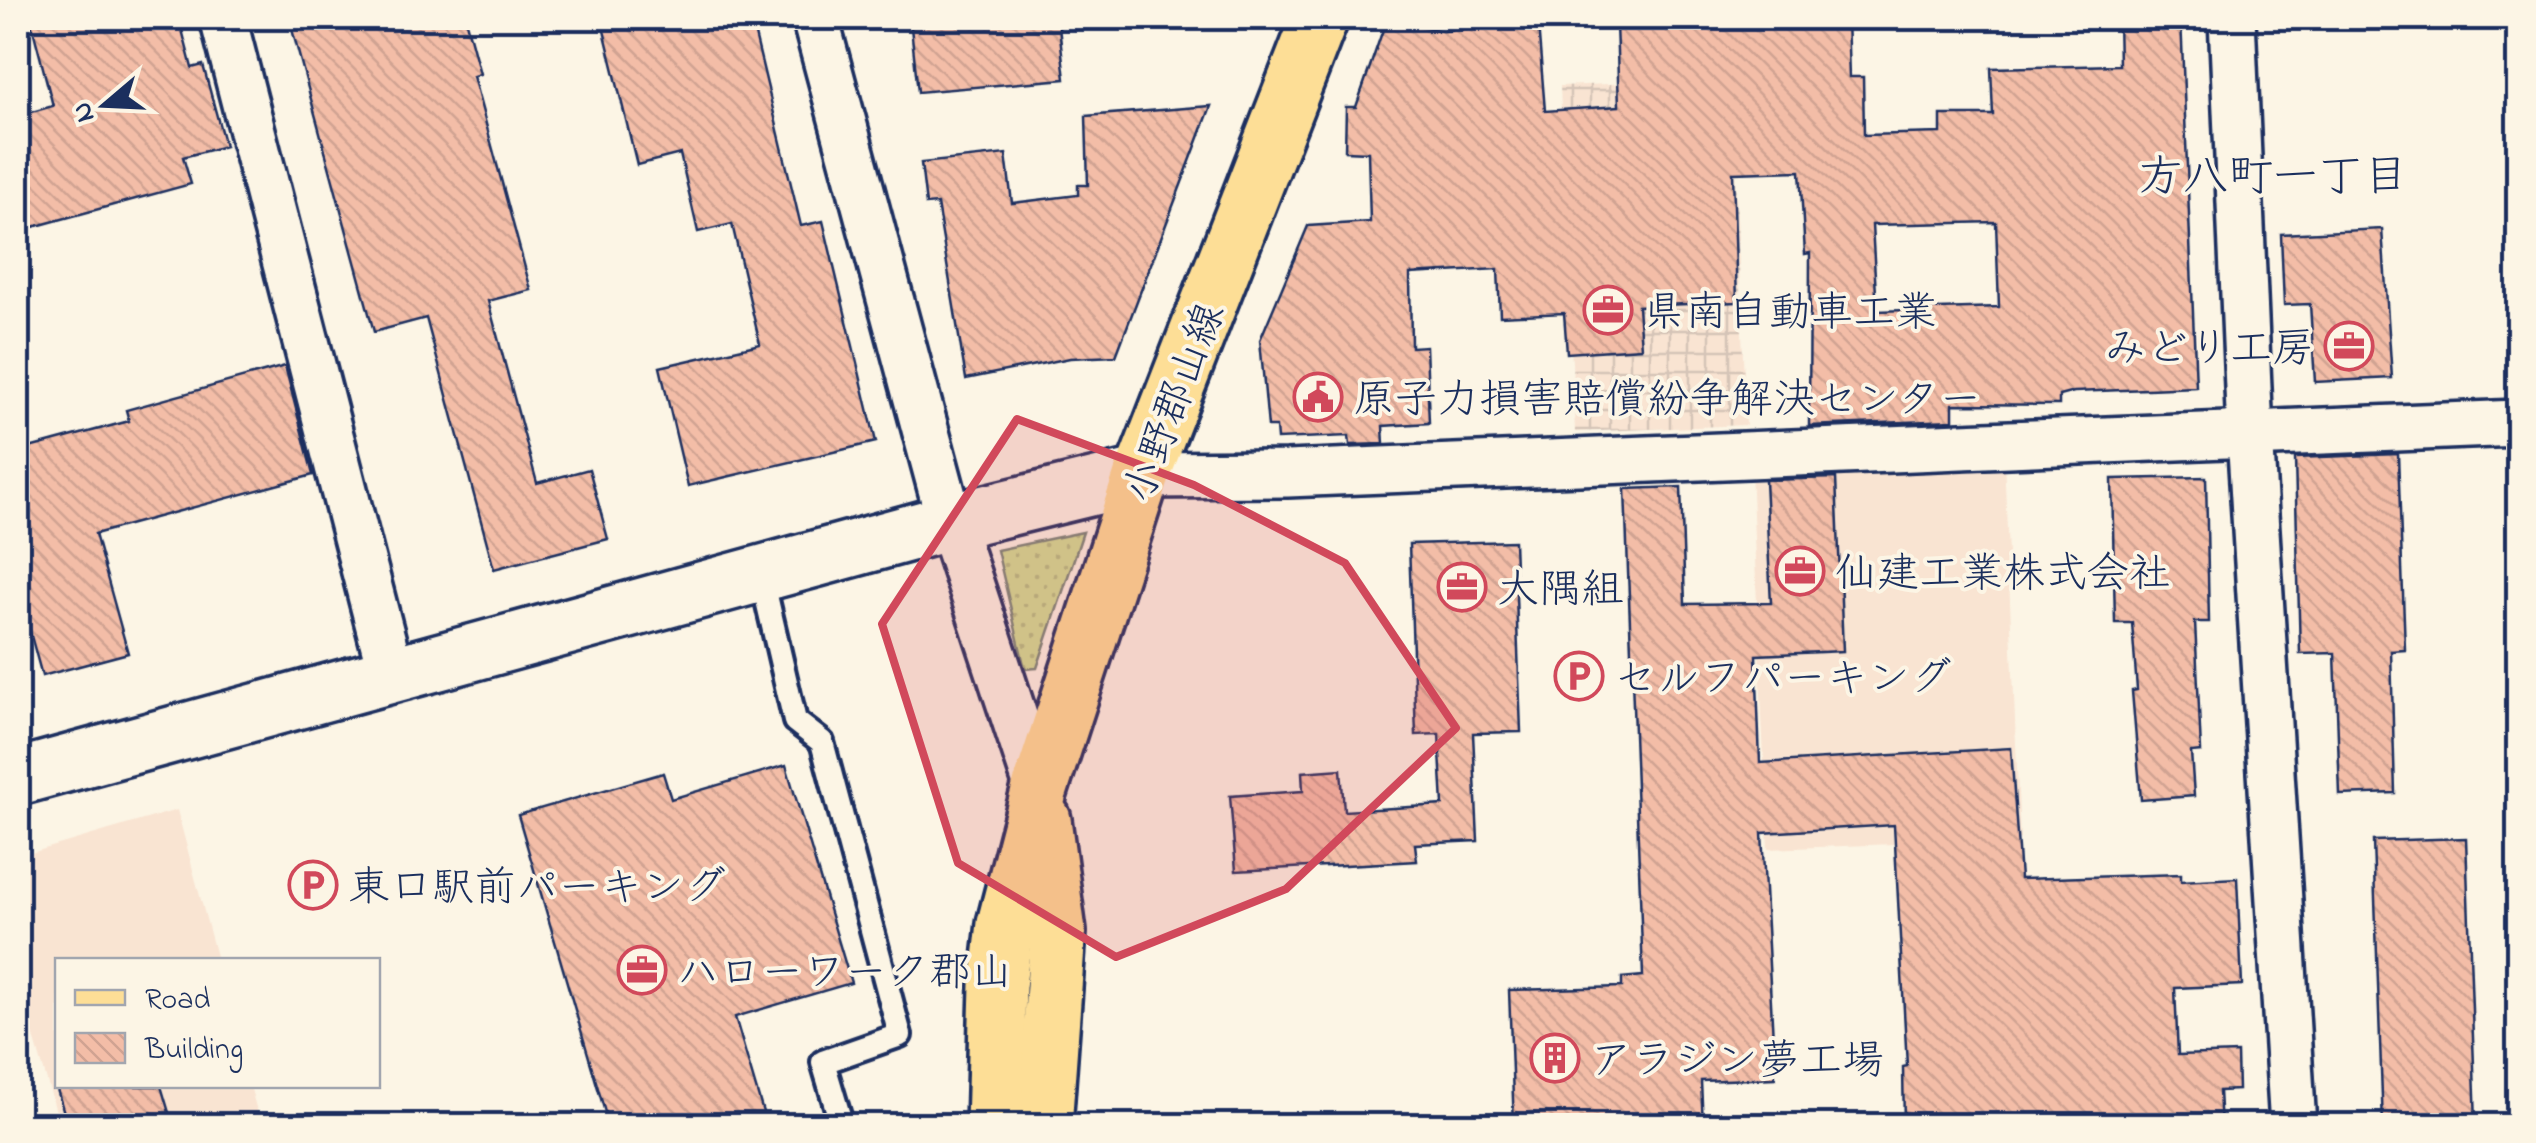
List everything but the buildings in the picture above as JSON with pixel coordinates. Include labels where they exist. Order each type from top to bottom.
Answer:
[{"type":"main road","name":"小野郡山線","points":[[994,1126],[998,986],[1006,924],[1039,792],[1142,475],[1320,18]]},
{"type":"main road","name":"小野郡山線","points":[[1039,792],[1058,932],[1044,1126]]},
{"type":"street","points":[[223,18],[392,677]]},
{"type":"street","points":[[815,18],[950,522],[1039,792]]},
{"type":"street","points":[[2232,18],[2250,434],[2293,1126]]},
{"type":"street","points":[[18,777],[950,522],[1142,475],[1287,474],[2518,422]]},
{"type":"lane","points":[[762,574],[796,721],[822,742],[900,1035],[823,1062],[842,1126]]},
{"type":"highlighted area","points":[[1017,419],[1194,485],[1345,563],[1456,728],[1286,889],[1116,957],[958,863],[882,624]]},
{"type":"shaded area","name":"県南自動車工業","points":[[1731,79],[1746,425],[1575,432],[1560,86]]},
{"type":"shaded area","name":"仙建工業株式会社","points":[[2004,459],[2020,839],[1768,849],[1751,470]]},
{"type":"shaded area","points":[[177,810],[216,958],[55,958],[55,1088],[251,1088],[261,1125],[60,1125],[18,983],[18,867],[24,855]]},
{"type":"green space","points":[[1083,532],[1037,668],[1025,669],[997,550]]},
{"type":"place","name":"県南自動車工業","points":[[1608,310]]},
{"type":"place","name":"みどり工房","points":[[2349,346]]},
{"type":"place","name":"原子力損害賠償紛争解決センター","points":[[1318,397]]},
{"type":"place","name":"仙建工業株式会社","points":[[1800,571]]},
{"type":"place","name":"大隅組","points":[[1462,587]]},
{"type":"place","name":"セルフパーキング","points":[[1579,676]]},
{"type":"place","name":"東口駅前パーキング","points":[[313,885]]},
{"type":"place","name":"ハローワーク郡山","points":[[642,970]]},
{"type":"place","name":"アラジン夢工場","points":[[1555,1058]]},
{"type":"district","name":"方八町一丁目","points":[[2273,174]]}]
